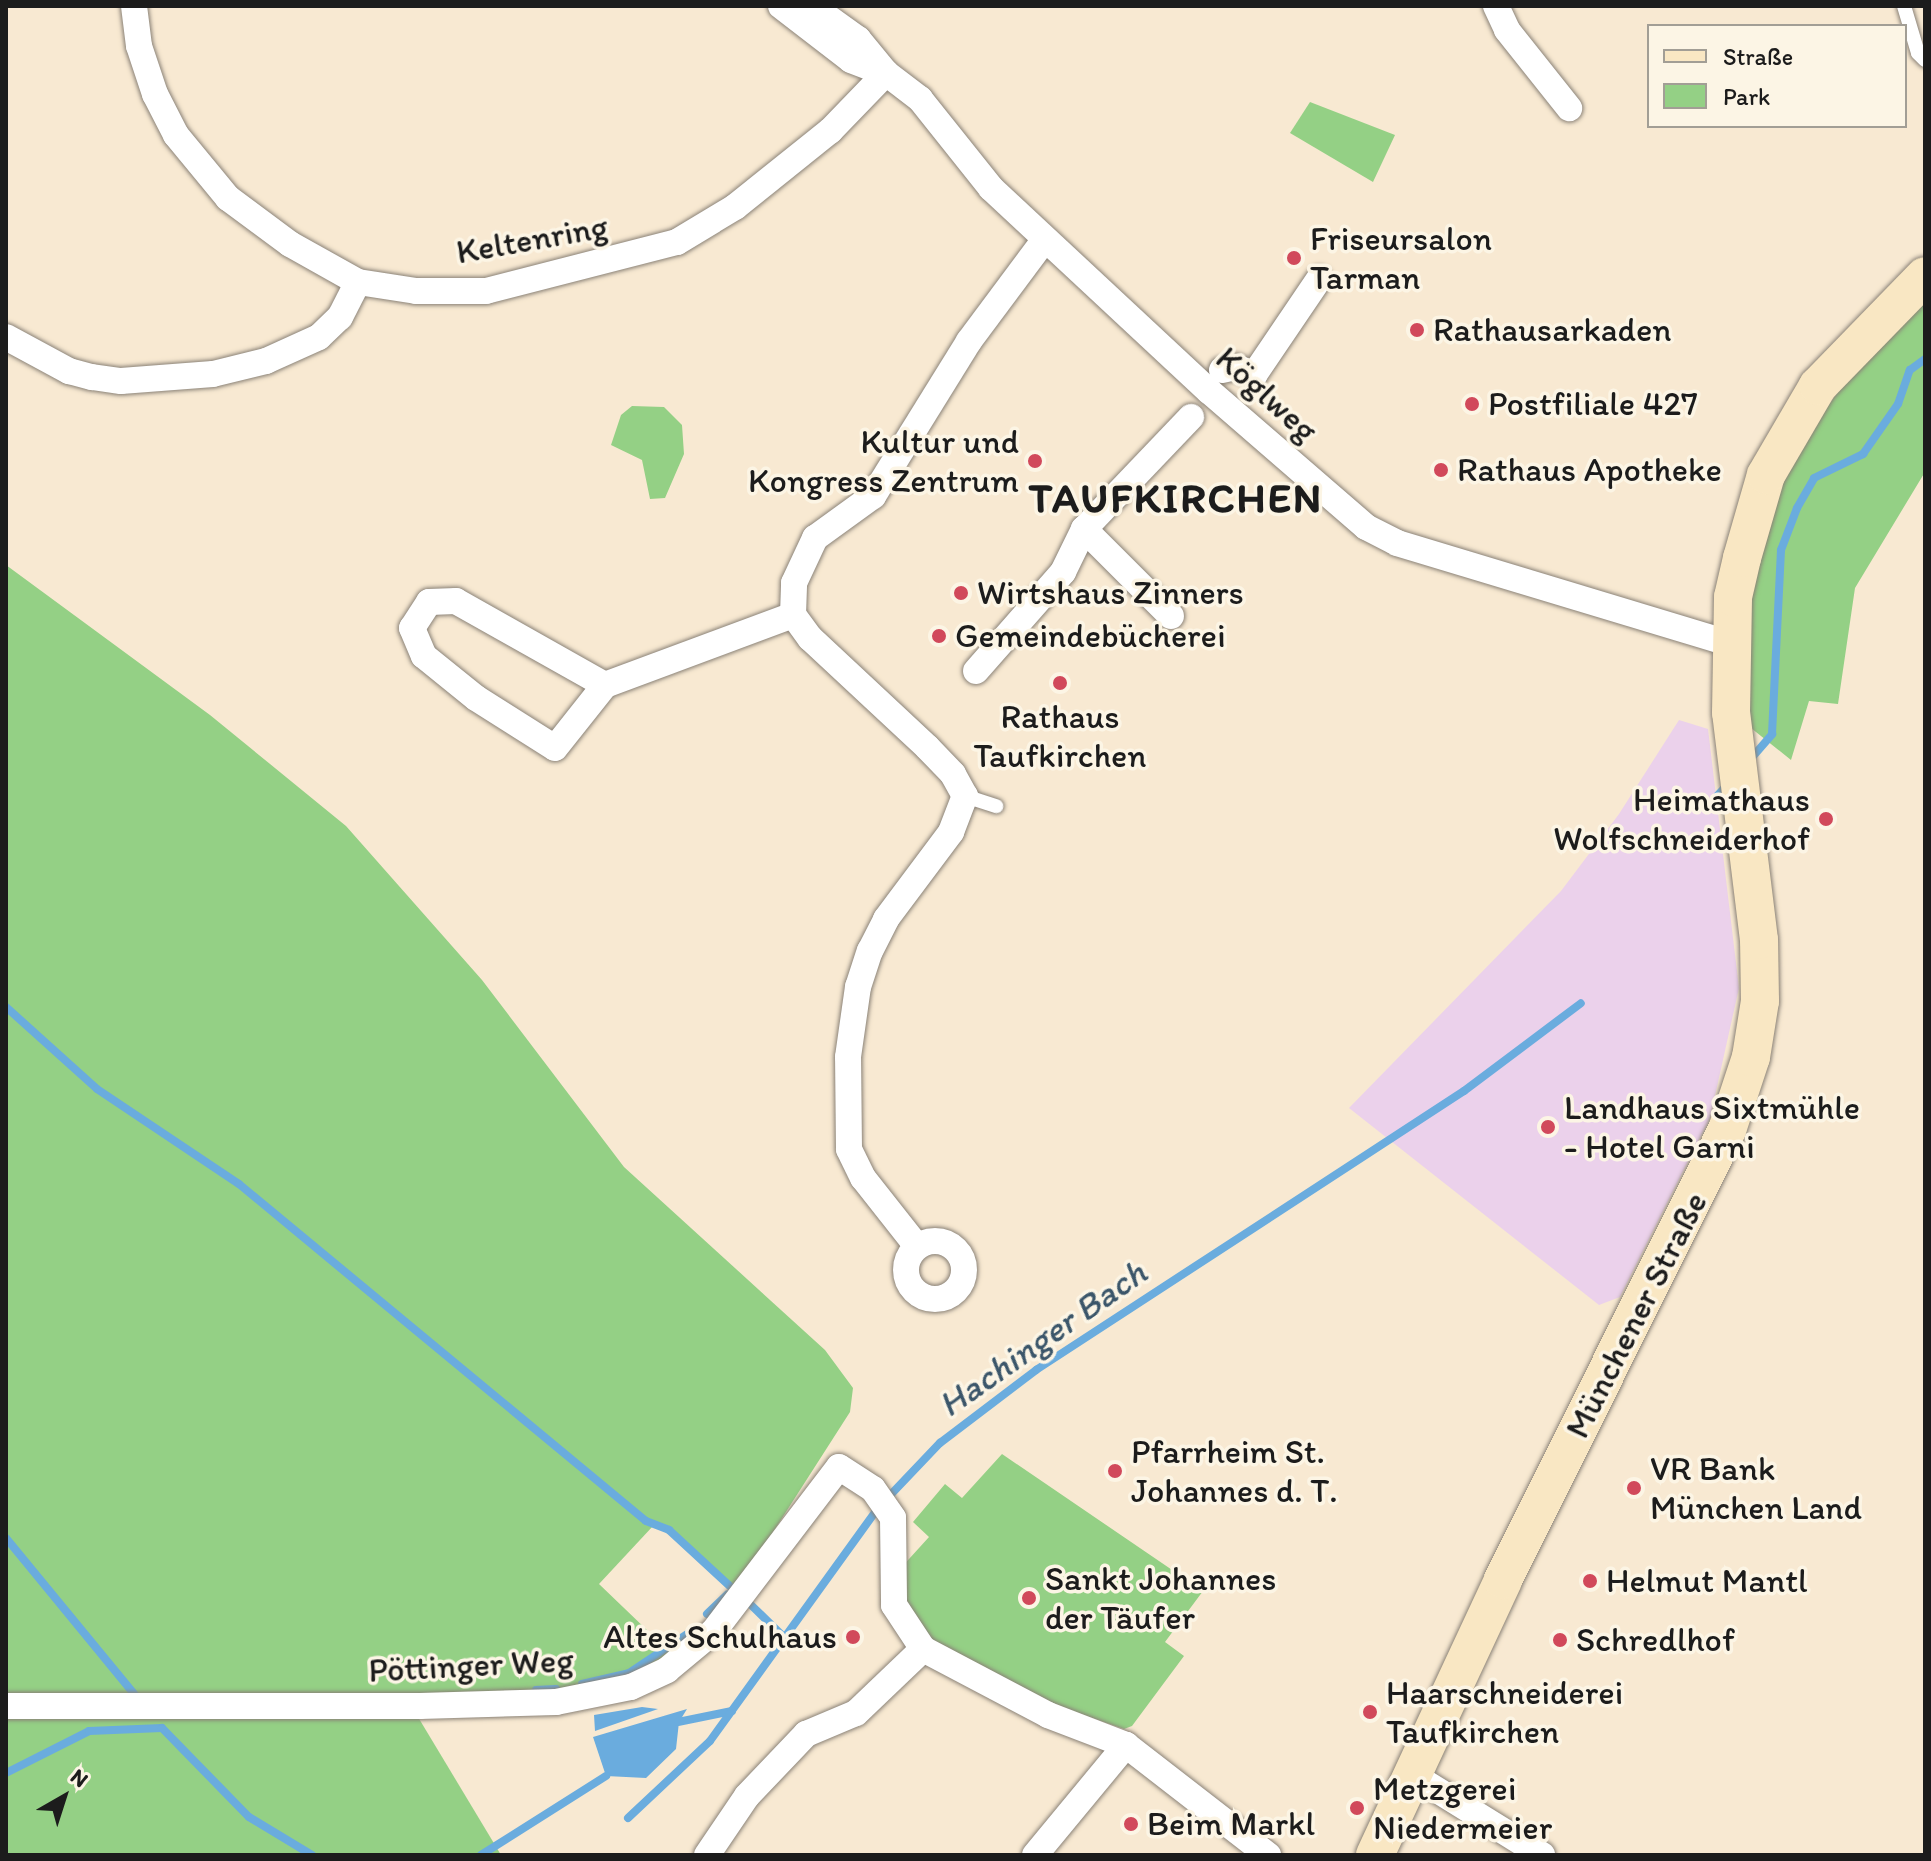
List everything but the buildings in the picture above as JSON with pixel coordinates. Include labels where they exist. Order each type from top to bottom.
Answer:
[{"type":"main road","name":"Münchener Straße","points":[[1375,1855],[1503,1580],[1727,1130],[1751,1057],[1760,1001],[1759,940],[1731,713],[1733,597],[1748,531],[1784,440],[1818,386],[1925,276]]},
{"type":"street","name":"Keltenring","points":[[134,6],[139,46],[155,94],[185,146],[228,198],[290,244],[358,282],[416,291],[486,291],[677,242],[735,207],[830,131],[886,73]]},
{"type":"street","name":"Köglweg","points":[[781,6],[851,60],[886,73]]},
{"type":"street","name":"Köglweg","points":[[812,6],[858,39],[886,73],[920,99],[991,188],[1045,239],[1342,509],[1382,537],[1731,644]]},
{"type":"street","points":[[1496,6],[1507,30],[1569,108]]},
{"type":"street","points":[[916,1245],[863,1178],[849,1149],[848,1057],[858,987],[870,951],[886,919],[951,832],[965,796],[953,774],[810,638],[793,615],[794,583],[815,538],[873,496],[969,341],[1045,239]]},
{"type":"street","points":[[1222,370],[1236,367],[1254,375],[1319,279]]},
{"type":"street","points":[[6,337],[69,371],[92,377],[121,381],[213,374],[266,361],[319,337],[340,317],[358,282]]},
{"type":"street","points":[[976,671],[1063,572],[1100,537],[1191,417]]},
{"type":"street","points":[[1100,537],[1171,616]]},
{"type":"street","points":[[605,685],[456,601],[429,602],[412,628],[424,656],[476,698],[555,748],[605,685],[793,615]]},
{"type":"street","name":"Pöttinger Weg","points":[[6,1706],[435,1706],[556,1702],[631,1687],[667,1670],[714,1631],[839,1467],[873,1489],[893,1518],[894,1605],[923,1649]]},
{"type":"street","points":[[707,1855],[747,1796],[806,1734],[856,1713],[923,1649],[1048,1715],[1126,1745],[1268,1855]]},
{"type":"street","points":[[1035,1855],[1126,1745]]},
{"type":"street","points":[[1413,1775],[1542,1855]]},
{"type":"lane","points":[[1904,6],[1918,53],[1925,60]]},
{"type":"lane","points":[[965,796],[996,806]]},
{"type":"shaded area","points":[[1679,720],[1708,729],[1739,988],[1710,1118],[1620,1297],[1599,1305],[1349,1108],[1561,891],[1619,814]]},
{"type":"green space","points":[[1310,102],[1395,135],[1373,182],[1290,133]]},
{"type":"green space","points":[[1925,298],[1925,472],[1855,588],[1838,704],[1809,701],[1791,760],[1751,728],[1746,660],[1748,587],[1792,455],[1866,354]]},
{"type":"green space","points":[[632,406],[664,407],[682,425],[684,454],[665,498],[650,499],[642,460],[611,445],[621,415]]},
{"type":"green space","points":[[6,565],[210,715],[346,826],[482,980],[624,1167],[825,1350],[853,1388],[850,1412],[734,1593],[668,1531],[653,1526],[599,1584],[673,1655],[627,1679],[556,1695],[6,1700]]},
{"type":"green space","points":[[1002,1454],[1203,1591],[1165,1642],[1184,1656],[1132,1726],[1124,1729],[1055,1705],[933,1644],[911,1616],[899,1570],[929,1537],[913,1522],[945,1484],[962,1498]]},
{"type":"green space","points":[[6,1715],[418,1717],[501,1855],[6,1855]]},
{"type":"water","points":[[642,1707],[658,1709],[595,1731],[594,1715]]},
{"type":"water","points":[[687,1709],[679,1722],[676,1749],[646,1778],[606,1776],[593,1737]]},
{"type":"waterway","name":"Hachinger Bach","points":[[1748,762],[1772,734],[1781,550],[1797,508],[1814,478],[1863,454],[1898,404],[1910,370],[1925,359]]},
{"type":"waterway","name":"Hachinger Bach","points":[[1717,796],[1728,784]]},
{"type":"waterway","name":"Hachinger Bach","points":[[628,1818],[710,1741],[878,1508],[940,1443],[1036,1370],[1464,1091],[1581,1003]]},
{"type":"waterway","points":[[6,1007],[97,1089],[239,1184],[646,1521],[669,1530],[733,1589]]},
{"type":"waterway","points":[[6,1538],[135,1695]]},
{"type":"waterway","points":[[707,1614],[727,1595]]},
{"type":"waterway","points":[[748,1602],[785,1638]]},
{"type":"waterway","points":[[582,1684],[629,1673],[687,1634]]},
{"type":"waterway","points":[[536,1690],[556,1689]]},
{"type":"waterway","points":[[678,1722],[732,1711]]},
{"type":"waterway","points":[[6,1773],[89,1731],[162,1728],[249,1817],[312,1855]]},
{"type":"waterway","points":[[481,1855],[606,1776]]},
{"type":"place","name":"Friseursalon Tarman","points":[[1294,258]]},
{"type":"place","name":"Rathausarkaden","points":[[1417,330]]},
{"type":"place","name":"Postfiliale 427","points":[[1472,404]]},
{"type":"place","name":"Kultur und Kongress Zentrum","points":[[1035,461]]},
{"type":"place","name":"Rathaus Apotheke","points":[[1441,470]]},
{"type":"place","name":"Wirtshaus Zinners","points":[[961,593]]},
{"type":"place","name":"Gemeindebücherei","points":[[939,636]]},
{"type":"place","name":"Rathaus Taufkirchen","points":[[1060,683]]},
{"type":"place","name":"Heimathaus Wolfschneiderhof","points":[[1826,819]]},
{"type":"place","name":"Landhaus Sixtmühle - Hotel Garni","points":[[1548,1127]]},
{"type":"place","name":"Pfarrheim St. Johannes d. T.","points":[[1115,1471]]},
{"type":"place","name":"VR Bank München Land","points":[[1634,1488]]},
{"type":"place","name":"Helmut Mantl","points":[[1590,1581]]},
{"type":"place","name":"Sankt Johannes der Täufer","points":[[1029,1598]]},
{"type":"place","name":"Altes Schulhaus","points":[[853,1637]]},
{"type":"place","name":"Schredlhof","points":[[1560,1640]]},
{"type":"place","name":"Haarschneiderei Taufkirchen","points":[[1370,1712]]},
{"type":"place","name":"Metzgerei Niedermeier","points":[[1357,1808]]},
{"type":"place","name":"Beim Markl","points":[[1131,1824]]},
{"type":"district","name":"TAUFKIRCHEN","points":[[1176,498]]}]
